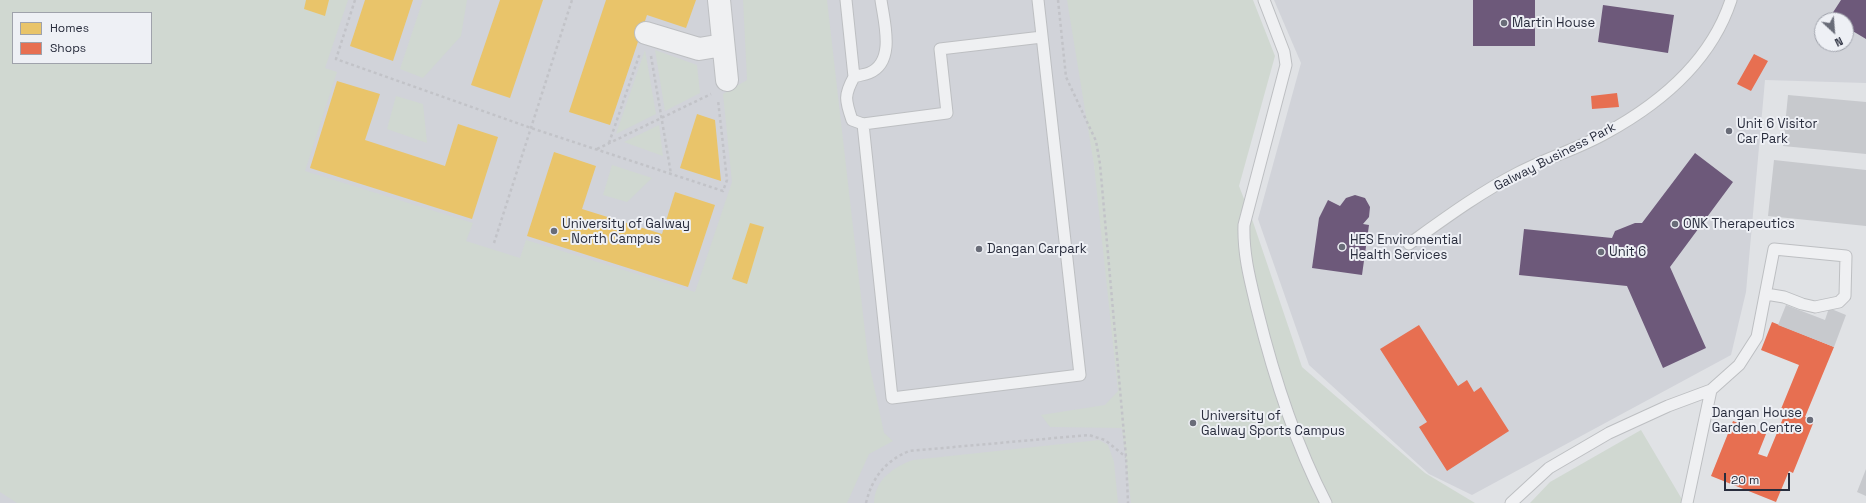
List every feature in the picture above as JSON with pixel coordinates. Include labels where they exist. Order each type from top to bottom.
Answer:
[{"type":"street","points":[[719,0],[723,45],[721,90]]},
{"type":"street","points":[[646,33],[699,49],[723,45]]},
{"type":"lane","points":[[846,0],[854,77],[846,91],[848,109],[852,120],[863,124],[947,113],[940,50],[1042,38]]},
{"type":"lane","points":[[854,77],[870,73],[881,64],[886,49],[881,0]]},
{"type":"lane","points":[[863,124],[892,398],[1080,375],[1038,0]]},
{"type":"lane","points":[[1264,0],[1284,52],[1286,65],[1244,225],[1243,246],[1263,334],[1278,383],[1296,435],[1326,503]]},
{"type":"lane","name":"Galway Business Park","points":[[1409,244],[1461,206],[1518,173],[1606,133],[1661,97],[1685,75],[1711,44],[1726,16],[1731,0]]},
{"type":"lane","points":[[1511,503],[1549,468],[1609,433],[1668,406],[1711,390],[1739,365],[1757,337],[1774,248],[1846,256],[1845,296],[1839,302],[1815,306],[1802,304],[1784,297],[1766,294]]},
{"type":"lane","points":[[1687,503],[1711,390]]},
{"type":"path","points":[[354,0],[336,60],[531,128],[723,191],[727,180],[721,90],[596,149]]},
{"type":"path","points":[[494,243],[572,0]]},
{"type":"path","points":[[1058,0],[1066,77],[1096,141],[1100,164],[1126,457],[1128,503]]},
{"type":"path","points":[[646,33],[671,174]]},
{"type":"path","points":[[609,143],[646,33]]},
{"type":"path","points":[[866,503],[870,488],[878,474],[896,457],[909,452],[1089,435],[1105,440],[1126,457]]},
{"type":"shaded area","name":"University of Galway - North Campus","points":[[0,0],[1073,0],[1138,503],[0,503]]},
{"type":"shaded area","points":[[0,0],[348,0],[325,68],[337,72],[305,171],[473,223],[466,241],[520,258],[526,240],[695,292],[732,182],[723,94],[747,80],[743,0],[827,0],[868,358],[884,433],[893,441],[869,454],[847,503],[17,503],[0,492]]},
{"type":"shaded area","points":[[423,0],[467,0],[461,36],[423,78],[400,69]]},
{"type":"shaded area","points":[[1067,0],[1253,0],[1275,56],[1239,186],[1253,222],[1302,367],[1425,473],[1475,503],[1131,503],[1122,428],[1050,427],[1041,415],[1105,405],[1118,391],[1094,165]]},
{"type":"shaded area","points":[[1274,0],[1866,0],[1866,83],[1765,80],[1746,292],[1731,355],[1472,495],[1429,474],[1309,365],[1258,219],[1301,63]]},
{"type":"shaded area","points":[[645,50],[656,114],[616,134]]},
{"type":"shaded area","points":[[655,50],[697,65],[700,93],[665,111]]},
{"type":"shaded area","points":[[396,96],[423,104],[427,143],[387,129]]},
{"type":"shaded area","points":[[659,125],[663,156],[624,142]]},
{"type":"shaded area","points":[[612,165],[652,178],[627,202],[603,195]]},
{"type":"shaded area","points":[[1641,430],[1683,501],[1682,503],[1530,503],[1550,482]]},
{"type":"shaded area","points":[[1099,440],[1108,445],[1114,462],[1118,503],[874,503],[878,487],[887,475],[899,466],[913,460]]},
{"type":"building: Homes","points":[[306,0],[329,0],[325,16],[304,9]]},
{"type":"building: Homes","points":[[365,0],[413,0],[393,61],[350,46]]},
{"type":"building: Homes","points":[[500,0],[543,0],[510,98],[471,85]]},
{"type":"building: Homes","points":[[606,0],[696,0],[686,28],[647,15],[610,125],[569,112]]},
{"type":"building: Homes","points":[[337,81],[380,94],[365,140],[445,166],[458,124],[498,137],[472,219],[310,168]]},
{"type":"building: Homes","points":[[697,114],[715,120],[721,181],[680,168]]},
{"type":"building: Homes","points":[[554,152],[596,166],[582,209],[662,234],[675,192],[715,205],[688,287],[527,236]]},
{"type":"building: Homes","points":[[750,223],[764,227],[747,284],[732,279]]},
{"type":"building: Shops","points":[[1754,54],[1768,61],[1751,91],[1737,84]]},
{"type":"building: Shops","points":[[1617,93],[1619,107],[1592,109],[1591,96]]},
{"type":"building: Shops","points":[[1772,322],[1834,347],[1805,417],[1814,421],[1793,473],[1789,471],[1776,502],[1711,476],[1733,421],[1766,434],[1758,454],[1767,457],[1786,411],[1781,409],[1799,365],[1761,350]]},
{"type":"building: Shops","points":[[1419,325],[1458,386],[1467,380],[1474,392],[1481,387],[1509,431],[1447,471],[1419,427],[1427,422],[1380,349]]},
{"type":"building: Offices","name":"Martin House","points":[[1473,0],[1535,0],[1535,46],[1473,46]]},
{"type":"building: Offices","points":[[1841,0],[1866,0],[1866,39],[1854,32],[1854,12],[1833,12]]},
{"type":"building: Offices","points":[[1603,5],[1674,15],[1668,53],[1598,42]]},
{"type":"building: Offices","name":"Unit 6","points":[[1695,153],[1733,182],[1670,267],[1706,348],[1663,368],[1627,286],[1519,275],[1524,229],[1612,238],[1615,231],[1635,223],[1642,223]]},
{"type":"building: Offices","points":[[1355,195],[1365,198],[1370,207],[1369,217],[1363,224],[1369,225],[1362,275],[1312,268],[1319,218],[1328,200],[1340,206],[1346,198]]},
{"type":"building: Other","points":[[1788,95],[1866,102],[1866,154],[1783,146]]},
{"type":"building: Other","points":[[1774,160],[1866,170],[1866,226],[1768,216]]},
{"type":"building: Other","points":[[1786,305],[1825,320],[1829,308],[1846,315],[1834,347],[1778,325]]},
{"type":"building: Other","points":[[1866,469],[1866,496],[1857,492]]},
{"type":"place","name":"Martin House","points":[[1504,23]]},
{"type":"place","name":"Unit 6 Visitor Car Park","points":[[1729,131]]},
{"type":"place","name":"ONK Therapeutics","points":[[1675,224]]},
{"type":"place","name":"University of Galway - North Campus","points":[[554,231]]},
{"type":"place","name":"HES Enviromential Health Services","points":[[1342,247]]},
{"type":"place","name":"Dangan Carpark","points":[[979,249]]},
{"type":"place","name":"Unit 6","points":[[1601,252]]},
{"type":"place","name":"Dangan House Garden Centre","points":[[1810,420]]},
{"type":"place","name":"University of Galway Sports Campus","points":[[1193,423]]}]
